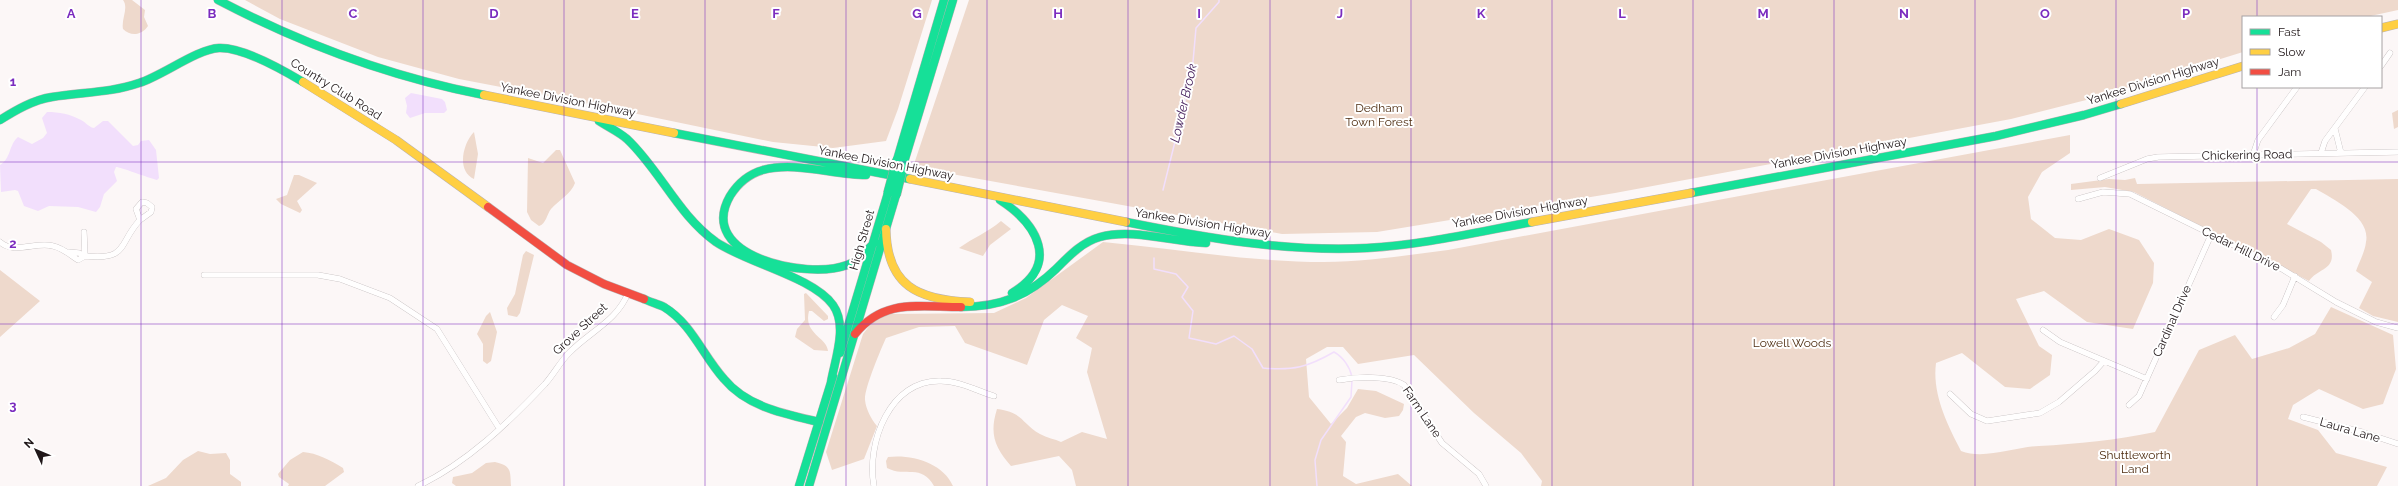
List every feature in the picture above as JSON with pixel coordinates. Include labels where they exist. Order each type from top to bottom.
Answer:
[{"type":"main road","name":"Yankee Division Highway","points":[[218,0],[295,38],[381,70],[446,88],[997,198],[1234,242],[1280,248],[1334,249],[1389,246],[1438,239],[2014,132],[2090,113],[2242,66]]},
{"type":"main road","name":"High Street","points":[[809,486],[886,229],[900,161],[944,0]]},
{"type":"main road","name":"High Street","points":[[900,161],[953,0]]},
{"type":"main road","points":[[2382,28],[2398,24]]},
{"type":"main road","name":"Country Club Road","points":[[0,120],[18,108],[51,97],[122,89],[140,83],[204,53],[219,48],[241,51],[296,78],[396,140],[567,265],[585,276],[628,293]]},
{"type":"main road","points":[[592,117],[629,141],[687,215],[708,236],[738,255],[818,291],[830,302],[838,316],[840,329],[831,382]]},
{"type":"main road","points":[[874,242],[858,260],[841,268],[819,270],[788,266],[756,257],[739,248],[727,231],[724,211],[728,197],[736,185],[747,177],[764,170],[780,169],[854,176],[882,174]]},
{"type":"main road","name":"High Street","points":[[799,486],[874,242],[892,194]]},
{"type":"main road","points":[[886,229],[885,247],[890,266],[898,278],[912,288],[933,296],[954,301],[977,301],[1002,296],[1016,291],[1030,280],[1037,266],[1039,252],[1037,238],[1028,223],[997,198]]},
{"type":"main road","points":[[855,334],[867,319],[885,310],[974,308],[1012,300],[1037,286],[1083,245],[1099,238],[1117,236],[1199,243],[1234,242]]},
{"type":"main road","points":[[628,293],[654,302],[676,316],[694,336],[724,380],[748,399],[770,410],[819,422]]},
{"type":"street","points":[[2382,65],[2390,53]]},
{"type":"street","points":[[2253,155],[2258,140],[2296,88]]},
{"type":"street","points":[[2321,153],[2322,145],[2364,88]]},
{"type":"street","points":[[2334,129],[2341,153]]},
{"type":"street","name":"Chickering Road","points":[[2100,178],[2147,159],[2158,157],[2398,152]]},
{"type":"street","name":"Cedar Hill Drive","points":[[2078,199],[2103,192],[2130,194],[2295,276],[2336,302],[2376,322],[2398,328]]},
{"type":"street","points":[[0,242],[12,247],[53,245],[68,252],[100,258],[116,252],[125,244],[140,220]]},
{"type":"street","points":[[84,232],[85,256]]},
{"type":"street","name":"Cardinal Drive","points":[[2129,405],[2139,396],[2211,235]]},
{"type":"street","points":[[204,276],[318,275],[340,279],[390,298],[437,329],[500,428]]},
{"type":"street","points":[[2274,317],[2281,309],[2295,276]]},
{"type":"street","name":"Grove Street","points":[[418,486],[451,469],[500,428],[546,382],[569,353],[611,318],[623,304],[628,293]]},
{"type":"street","points":[[2043,330],[2060,342],[2147,379]]},
{"type":"street","points":[[1950,394],[1971,414],[1979,419],[1987,421],[2040,413],[2059,402],[2095,372],[2104,361]]},
{"type":"street","name":"Farm Lane","points":[[1339,380],[1356,378],[1398,380],[1404,385],[1442,443],[1479,474],[1486,486]]},
{"type":"street","points":[[874,486],[874,454],[884,421],[892,405],[906,391],[925,382],[942,381],[994,396]]},
{"type":"street","name":"Laura Lane","points":[[2302,417],[2362,432],[2398,444]]},
{"type":"green space","points":[[123,0],[132,0],[145,10],[144,17],[148,26],[140,33],[133,34],[126,32],[123,29],[125,3]]},
{"type":"green space","points":[[245,0],[932,0],[898,109],[886,141],[833,148],[773,142],[570,100],[459,79],[378,57],[280,19]]},
{"type":"green space","name":"Dedham Town Forest","points":[[969,0],[2398,0],[2398,10],[2371,16],[2242,16],[2242,52],[2098,97],[2011,119],[1615,193],[1377,232],[1282,234],[913,167]]},
{"type":"green space","points":[[2398,110],[2398,127],[2394,129],[2392,113]]},
{"type":"green space","points":[[474,132],[478,154],[474,179],[468,175],[465,170],[463,157],[467,143]]},
{"type":"green space","points":[[2070,135],[2070,153],[2042,172],[2028,197],[2031,219],[2055,238],[2081,240],[2109,229],[2139,240],[2154,263],[2153,283],[2133,329],[2087,322],[2044,291],[2016,299],[2039,346],[2052,355],[2050,375],[2030,389],[2005,387],[1962,353],[1936,363],[1935,375],[1938,397],[1946,419],[1961,451],[1989,454],[2030,447],[2082,443],[2155,432],[2199,350],[2235,335],[2252,359],[2289,348],[2315,334],[2331,307],[2393,335],[2396,369],[2383,404],[2363,409],[2319,389],[2293,405],[2288,419],[2318,430],[2336,453],[2387,467],[2377,486],[1541,486],[1542,481],[1521,453],[1474,413],[1414,355],[1358,364],[1343,347],[1327,347],[1306,359],[1309,397],[1331,424],[1347,408],[1358,389],[1376,391],[1404,404],[1403,410],[1399,416],[1385,418],[1365,413],[1356,417],[1341,436],[1346,442],[1343,476],[1356,484],[1398,474],[1412,486],[1076,486],[1072,470],[1059,456],[1011,466],[997,447],[994,433],[997,409],[1006,410],[1017,415],[1040,434],[1061,442],[1082,432],[1107,439],[1087,372],[1092,348],[1076,338],[1088,316],[1062,305],[1044,320],[1027,365],[965,343],[955,326],[919,327],[886,338],[873,369],[865,395],[868,410],[877,426],[864,459],[832,470],[826,452],[863,334],[874,320],[889,314],[994,313],[1026,298],[1103,242],[1269,260],[1340,262],[1386,258],[1448,250]]},
{"type":"green space","points":[[556,150],[560,150],[575,183],[568,194],[551,209],[545,221],[539,226],[531,220],[527,212],[528,158],[543,163]]},
{"type":"green space","points":[[294,175],[299,175],[317,183],[297,201],[302,210],[300,213],[281,204],[276,199],[287,195]]},
{"type":"green space","points":[[2135,178],[2137,184],[2398,179],[2398,322],[2373,316],[2359,308],[2372,282],[2356,271],[2366,242],[2366,233],[2363,225],[2350,210],[2316,189],[2311,189],[2287,224],[2321,242],[2331,250],[2332,257],[2329,265],[2317,273],[2309,281],[2134,192],[2105,187],[2071,190],[2071,184],[2109,179],[2125,180]]},
{"type":"green space","points":[[1001,221],[1011,229],[990,245],[983,256],[959,248],[991,228]]},
{"type":"green space","points":[[526,251],[534,255],[520,313],[517,317],[508,315],[507,308],[515,294],[523,255]]},
{"type":"green space","points":[[0,270],[40,301],[0,337]]},
{"type":"green space","points":[[806,293],[828,316],[828,319],[824,321],[812,311],[809,311],[808,319],[812,330],[824,342],[828,351],[814,350],[795,337],[797,329],[805,320],[804,294]]},
{"type":"green space","points":[[490,312],[497,332],[491,361],[487,364],[483,361],[483,344],[477,334],[486,316]]},
{"type":"green space","points":[[198,451],[210,454],[226,453],[230,460],[230,474],[241,482],[241,486],[148,486],[166,478],[183,460]]},
{"type":"green space","points":[[303,452],[318,455],[343,468],[344,472],[325,486],[288,486],[289,484],[279,477],[278,474],[290,460]]},
{"type":"green space","points":[[888,457],[907,457],[926,462],[942,471],[953,486],[934,486],[924,475],[913,472],[894,471],[887,468],[886,461]]},
{"type":"green space","points":[[495,462],[505,465],[509,470],[511,486],[456,486],[452,483],[453,477],[472,473],[486,463]]},
{"type":"shaded area","points":[[411,93],[442,99],[445,102],[447,110],[444,113],[425,113],[410,118],[406,113],[407,106],[405,98]]},
{"type":"shaded area","points":[[47,112],[73,116],[94,128],[103,121],[108,121],[133,146],[138,145],[141,141],[149,140],[156,150],[159,178],[157,180],[116,167],[114,172],[117,181],[104,194],[100,207],[96,212],[78,207],[49,206],[38,211],[24,206],[18,191],[1,192],[0,165],[6,159],[13,143],[18,137],[32,144],[43,138],[47,133],[42,118]]},
{"type":"waterway","name":"Lowder Brook","points":[[1163,190],[1192,73],[1196,28],[1219,2],[1219,0]]},
{"type":"waterway","name":"Lowder Brook","points":[[1154,258],[1154,269],[1176,274],[1188,287],[1182,297],[1193,311],[1189,338],[1216,344],[1234,336],[1252,349],[1263,368],[1283,369],[1300,367],[1334,352],[1346,363],[1352,377]]},
{"type":"waterway","name":"Lowder Brook","points":[[1317,486],[1315,460],[1321,440],[1351,397],[1352,380]]},
{"type":"traffic: fast","points":[[218,0],[282,31],[347,57],[415,79],[484,95]]},
{"type":"traffic: fast","points":[[897,160],[944,0]]},
{"type":"traffic: fast","points":[[904,162],[953,0]]},
{"type":"traffic: fast","points":[[0,120],[25,106],[45,98],[107,91],[139,83],[148,80],[200,53],[219,48],[239,51],[251,55],[303,82]]},
{"type":"traffic: fast","points":[[1691,193],[1996,136],[2084,115],[2121,104]]},
{"type":"traffic: fast","points":[[599,121],[627,139],[639,151],[680,206],[691,219],[716,242],[729,250],[811,286],[824,295],[833,305],[840,323],[840,333],[831,382]]},
{"type":"traffic: fast","points":[[674,133],[910,179]]},
{"type":"traffic: fast","points":[[888,193],[897,160]]},
{"type":"traffic: fast","points":[[896,195],[904,162]]},
{"type":"traffic: fast","points":[[866,175],[788,167],[763,170],[744,180],[737,187],[730,196],[723,217],[728,235],[741,249],[761,259],[784,266],[807,269],[829,269],[847,265],[859,258],[875,242]]},
{"type":"traffic: fast","points":[[840,353],[888,193]]},
{"type":"traffic: fast","points":[[809,486],[896,195]]},
{"type":"traffic: fast","points":[[1000,200],[1024,221],[1033,232],[1038,245],[1039,257],[1036,270],[1027,282],[1012,293]]},
{"type":"traffic: fast","points":[[1126,222],[1216,238],[1276,246],[1336,249],[1409,244],[1450,238],[1532,222]]},
{"type":"traffic: fast","points":[[961,307],[988,305],[1001,302],[1024,293],[1045,278],[1071,254],[1087,242],[1100,237],[1126,234],[1206,243]]},
{"type":"traffic: fast","points":[[644,299],[664,307],[682,322],[717,370],[733,389],[755,403],[767,408],[819,422]]},
{"type":"traffic: fast","points":[[799,486],[833,376]]},
{"type":"traffic: slow","points":[[2382,28],[2398,24]]},
{"type":"traffic: slow","points":[[2121,104],[2242,66]]},
{"type":"traffic: slow","points":[[303,82],[396,140],[488,207]]},
{"type":"traffic: slow","points":[[484,95],[674,133]]},
{"type":"traffic: slow","points":[[910,179],[1126,222]]},
{"type":"traffic: slow","points":[[1532,222],[1691,193]]},
{"type":"traffic: slow","points":[[886,229],[888,248],[892,264],[899,277],[909,286],[921,293],[935,298],[970,302]]},
{"type":"traffic: jam","points":[[488,207],[567,265],[604,284],[644,299]]},
{"type":"traffic: jam","points":[[855,334],[866,323],[878,315],[890,310],[917,306],[961,307]]},
{"type":"park label","name":"Lowell Woods","points":[[1792,343]]},
{"type":"park label","name":"Shuttleworth Land","points":[[2135,462]]}]
